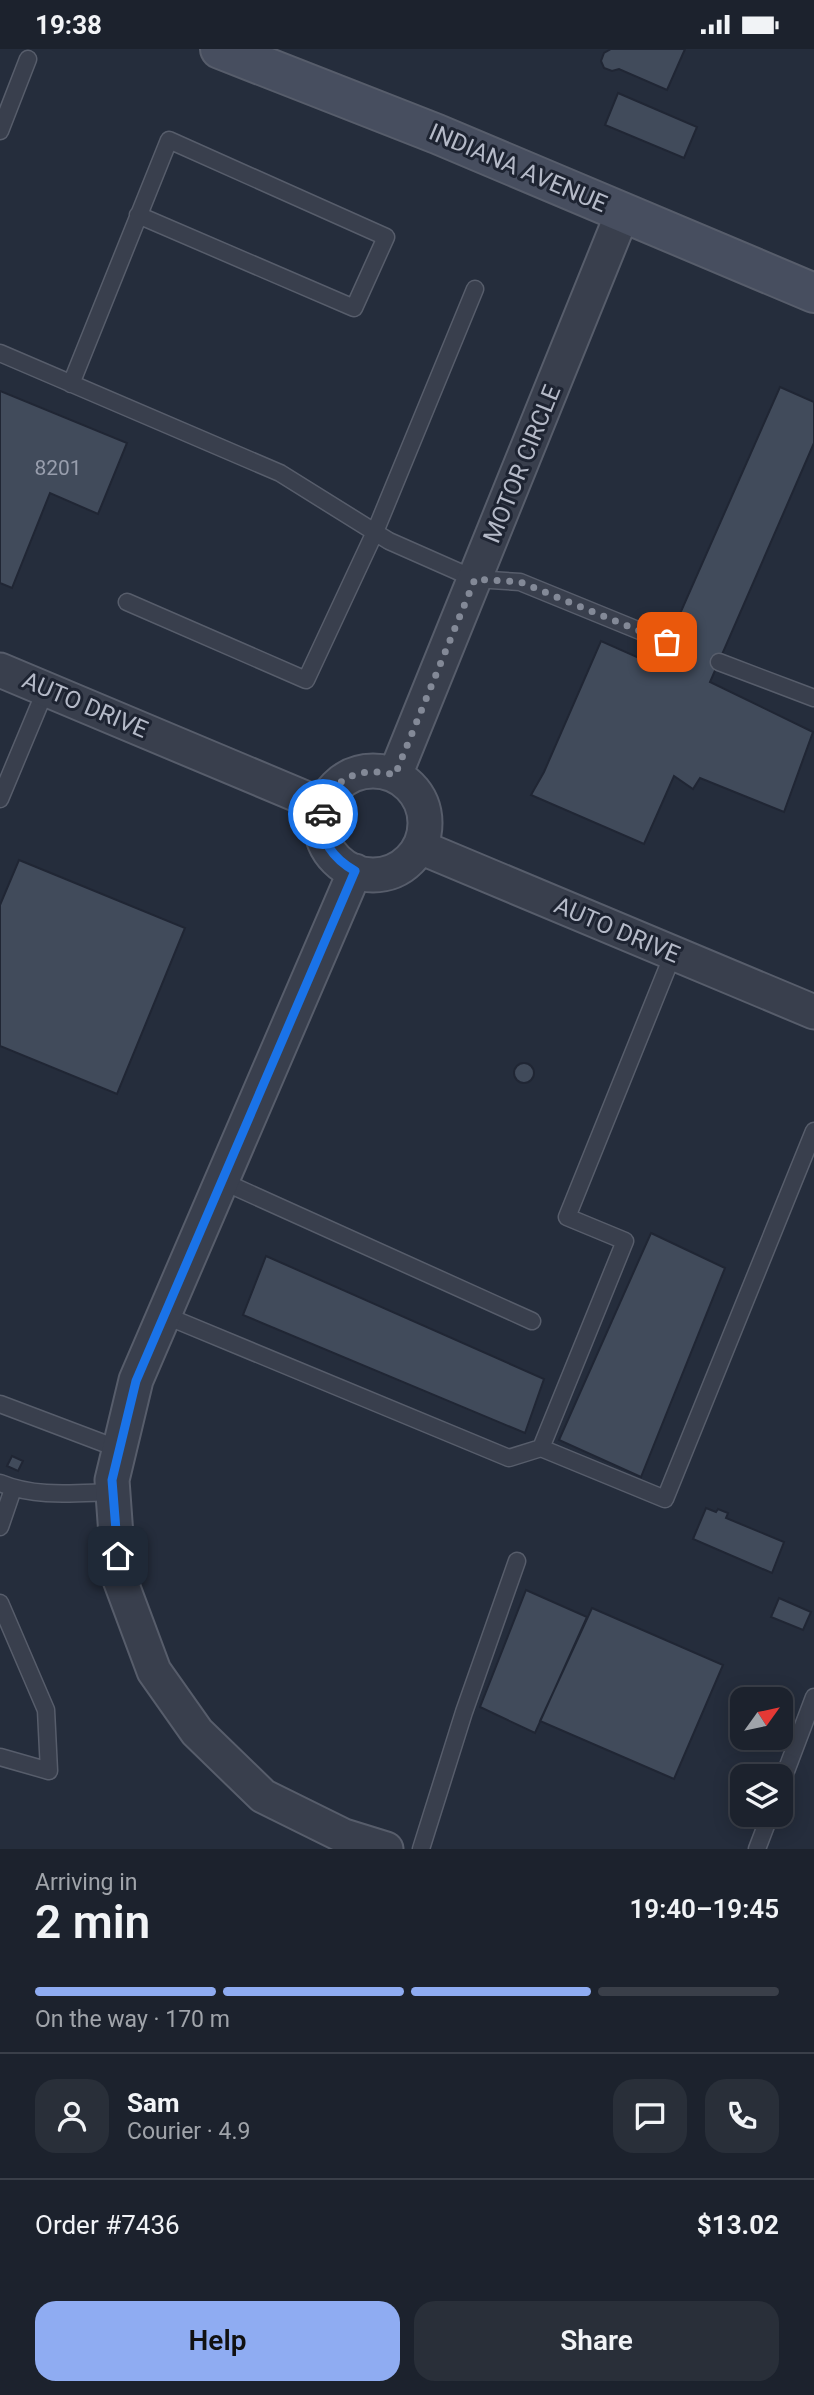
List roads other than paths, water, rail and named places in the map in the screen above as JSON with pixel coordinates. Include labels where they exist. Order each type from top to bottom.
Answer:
[{"type":"main road","name":"INDIANA AVENUE","points":[[220,49],[437,134],[620,221],[814,293]]},
{"type":"street","name":"MOTOR CIRCLE","points":[[395,775],[620,221]]},
{"type":"street","name":"AUTO DRIVE","points":[[0,670],[324,806]]},
{"type":"street","points":[[379,771],[395,775],[409,785],[422,806],[425,830],[420,847],[405,864],[385,874],[370,875],[355,871],[342,863],[327,845],[321,822],[324,806],[332,791],[345,779],[361,772],[379,771]]},
{"type":"street","name":"AUTO DRIVE","points":[[420,847],[814,1012]]},
{"type":"street","points":[[355,871],[136,1381],[112,1480],[119,1577],[154,1671],[197,1732],[263,1796],[344,1836],[386,1849]]},
{"type":"lane","points":[[0,131],[28,59]]},
{"type":"lane","points":[[71,384],[138,215],[169,140],[386,237],[355,308],[138,215]]},
{"type":"lane","points":[[127,602],[306,680],[375,532],[475,289]]},
{"type":"lane","points":[[0,353],[280,473],[389,541],[475,579],[520,582],[667,642]]},
{"type":"lane","points":[[719,662],[814,698]]},
{"type":"lane","points":[[0,799],[46,689]]},
{"type":"lane","points":[[541,1448],[625,1241],[567,1217],[673,954]]},
{"type":"lane","points":[[164,1315],[509,1458],[541,1448],[665,1499],[814,1131]]},
{"type":"lane","points":[[222,1181],[531,1321]]},
{"type":"lane","points":[[0,1404],[119,1449]]},
{"type":"lane","points":[[0,1527],[6,1486],[43,1493],[113,1492]]},
{"type":"lane","points":[[421,1849],[464,1712],[517,1561]]},
{"type":"lane","points":[[0,1603],[46,1710],[49,1771],[0,1757]]},
{"type":"lane","points":[[789,1764],[814,1697]]},
{"type":"lane","points":[[757,1849],[765,1827]]}]
